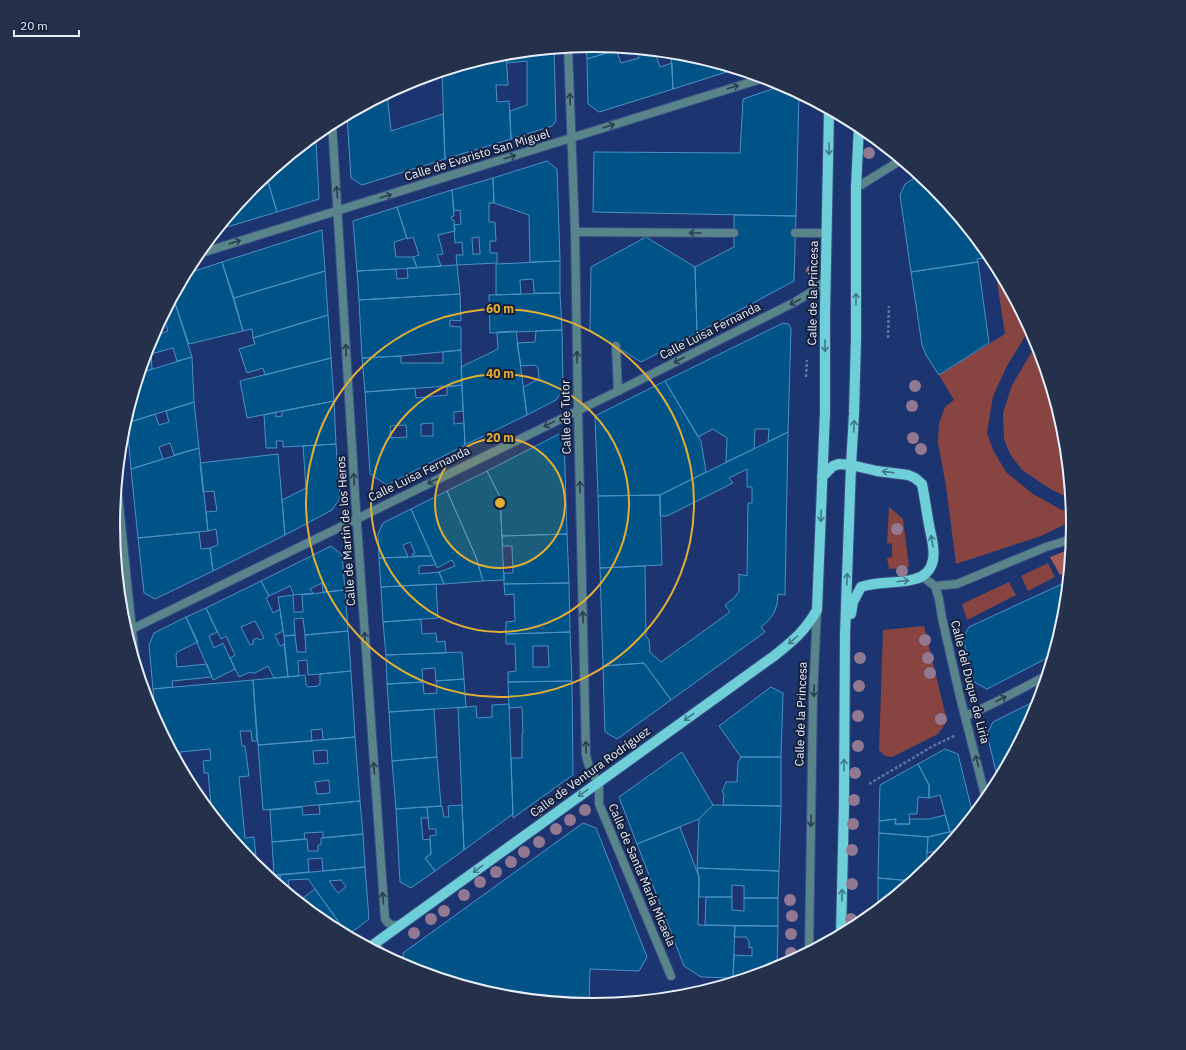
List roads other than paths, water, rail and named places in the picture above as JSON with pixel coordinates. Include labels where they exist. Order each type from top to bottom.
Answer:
[{"type":"main road","name":"Calle de la Princesa","points":[[817,610],[825,412],[829,114]]},
{"type":"main road","points":[[841,927],[844,805],[845,635],[856,346],[856,188],[859,134]]},
{"type":"main road","points":[[822,477],[833,466],[839,464],[908,475],[915,478],[922,484],[934,548],[933,560],[929,570],[923,577],[914,580],[880,584],[870,583],[861,587],[853,602],[850,621],[845,635]]},
{"type":"main road","name":"Calle de Ventura Rodríguez","points":[[374,944],[792,642],[802,632],[817,610]]},
{"type":"street","name":"Calle de Tutor","points":[[568,53],[575,232],[586,755],[589,768],[593,776],[599,782]]},
{"type":"street","name":"Calle de Evaristo San Miguel","points":[[208,251],[755,81]]},
{"type":"street","name":"Calle de Martín de los Heros","points":[[333,130],[357,518],[385,919],[393,926],[400,925]]},
{"type":"street","points":[[856,188],[897,163]]},
{"type":"street","points":[[575,232],[734,233]]},
{"type":"street","points":[[795,233],[827,233]]},
{"type":"street","name":"Calle Luisa Fernanda","points":[[132,630],[618,391],[799,300],[816,289],[826,279]]},
{"type":"street","points":[[616,346],[618,391]]},
{"type":"street","points":[[120,522],[127,603]]},
{"type":"street","points":[[923,577],[935,586],[957,584],[1046,547],[1065,541]]},
{"type":"street","name":"Calle del Duque de Liria","points":[[935,586],[984,791]]},
{"type":"street","name":"Calle de la Princesa","points":[[809,945],[813,697],[817,610]]},
{"type":"street","points":[[966,716],[1040,679]]},
{"type":"street","name":"Calle de Santa María Micaela","points":[[599,782],[599,804],[671,976]]}]
